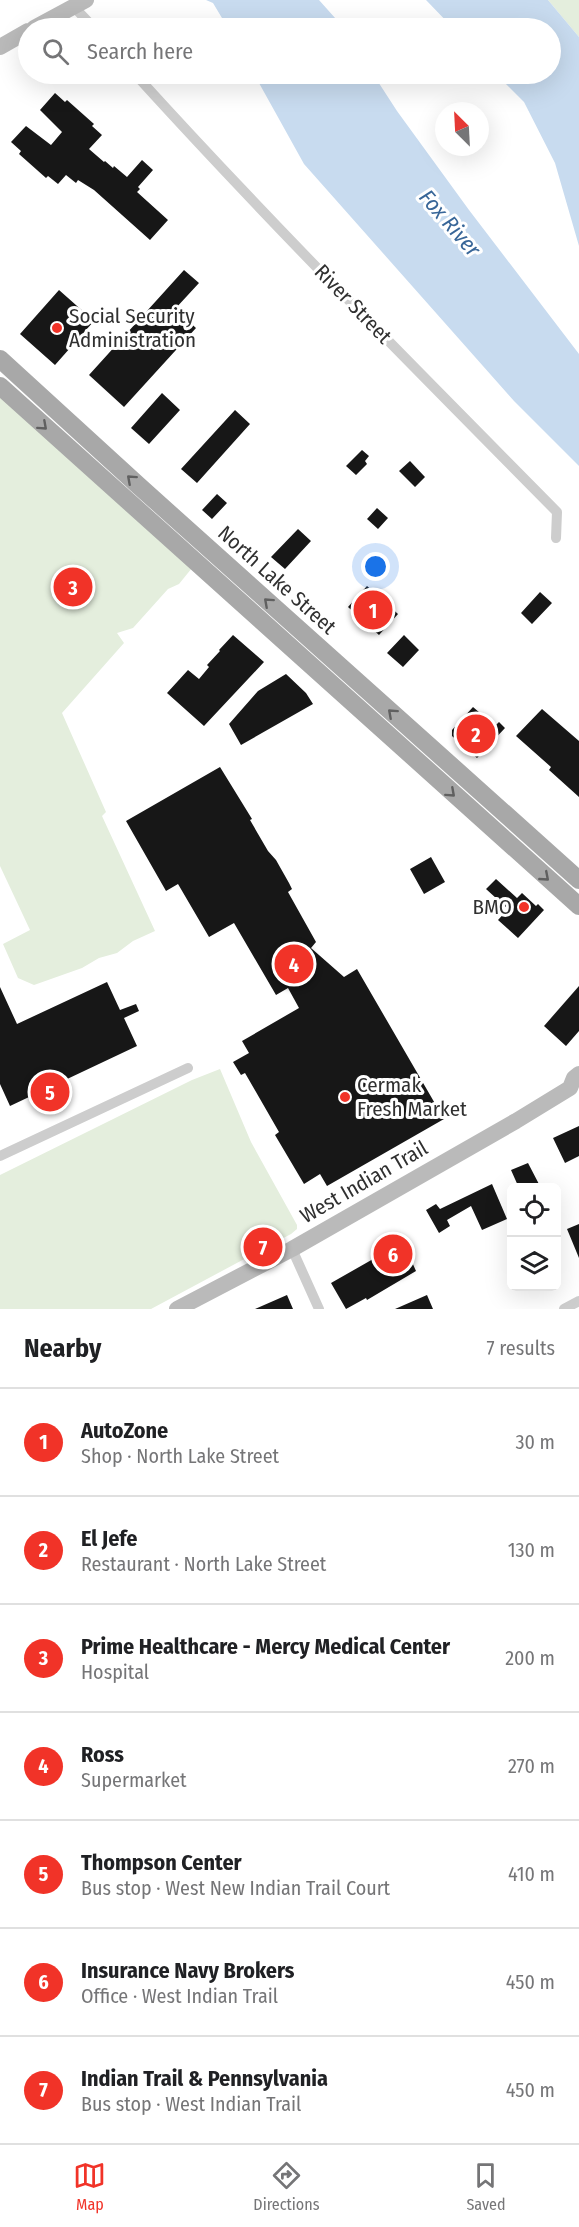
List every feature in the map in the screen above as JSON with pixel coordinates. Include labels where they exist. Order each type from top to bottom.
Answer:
[{"type":"main road","points":[[52,18],[80,3]]},
{"type":"main road","points":[[0,47],[18,37]]},
{"type":"main road","name":"North Lake Street","points":[[0,359],[579,880]]},
{"type":"main road","name":"North Lake Street","points":[[0,386],[579,906]]},
{"type":"main road","name":"West Indian Trail","points":[[177,1309],[292,1249],[576,1085]]},
{"type":"street","points":[[80,3],[88,18]]},
{"type":"street","name":"River Street","points":[[144,84],[314,265],[557,512],[556,538]]},
{"type":"street","points":[[0,1156],[188,1068]]},
{"type":"street","points":[[292,1249],[319,1309]]},
{"type":"street","points":[[564,1309],[579,1301]]},
{"type":"green space","points":[[548,0],[579,0],[579,37]]},
{"type":"green space","points":[[0,393],[192,568],[179,584],[168,589],[133,628],[117,633],[124,643],[62,713],[106,812],[102,816],[155,931],[133,941],[117,953],[99,958],[82,968],[34,985],[18,978],[3,944],[30,930],[0,866]]},
{"type":"green space","points":[[220,1069],[251,1142],[297,1225],[297,1229],[151,1309],[0,1309],[0,1175],[192,1080]]},
{"type":"water","points":[[206,0],[319,0],[335,18],[222,18],[213,3]]},
{"type":"water","points":[[426,0],[548,0],[579,37],[579,246],[555,163],[524,102],[506,84],[561,84],[561,18],[443,18]]},
{"type":"water","name":"Fox River","points":[[260,84],[379,84],[469,210],[579,354],[579,466],[514,401],[304,164]]},
{"type":"building","points":[[55,93],[65,102],[67,100],[94,124],[92,126],[102,135],[89,149],[104,162],[113,168],[114,166],[127,177],[142,160],[153,170],[138,187],[140,189],[137,192],[168,220],[150,240],[94,190],[78,180],[76,183],[66,175],[58,184],[48,176],[46,178],[19,154],[21,151],[11,142],[26,126],[51,145],[62,132],[40,110]]},
{"type":"building","points":[[184,270],[199,283],[175,309],[196,328],[124,407],[89,375]]},
{"type":"building","name":"Social Security Administration","points":[[59,290],[94,321],[55,365],[20,334]]},
{"type":"building","points":[[162,393],[180,410],[149,444],[131,428]]},
{"type":"building","points":[[235,410],[250,424],[197,483],[181,469]]},
{"type":"building","points":[[362,450],[369,456],[365,461],[367,464],[356,475],[346,466]]},
{"type":"building","points":[[410,461],[425,477],[415,487],[399,471]]},
{"type":"building","points":[[217,494],[227,503],[212,519],[202,510]]},
{"type":"building","points":[[377,508],[388,518],[378,529],[367,519]]},
{"type":"building","points":[[298,529],[311,541],[285,569],[271,557]]},
{"type":"building","points":[[367,586],[398,614],[379,635],[348,607]]},
{"type":"building","points":[[540,592],[552,603],[532,624],[521,613]]},
{"type":"building","points":[[233,635],[264,662],[204,726],[167,693],[188,670],[199,679],[209,667],[207,665]]},
{"type":"building","points":[[404,635],[419,650],[403,667],[387,653]]},
{"type":"building","points":[[286,674],[306,693],[313,704],[241,745],[229,724],[258,691]]},
{"type":"building","points":[[473,707],[495,726],[499,722],[505,728],[477,758],[452,736],[452,730]]},
{"type":"building","points":[[542,709],[579,741],[579,797],[549,770],[551,767],[516,736]]},
{"type":"building","points":[[220,767],[289,883],[292,889],[288,892],[316,942],[311,948],[344,977],[357,969],[444,1119],[327,1186],[320,1174],[304,1184],[275,1135],[279,1132],[245,1073],[241,1075],[233,1062],[249,1053],[242,1041],[299,1008],[288,988],[276,995],[234,923],[209,937],[178,884],[166,891],[126,821]]},
{"type":"building","points":[[431,857],[445,882],[424,894],[410,869]]},
{"type":"building","name":"BMO","points":[[496,879],[517,898],[522,893],[544,910],[518,938],[498,920],[508,909],[486,889]]},
{"type":"building","points":[[107,982],[120,1010],[136,1004],[139,1011],[124,1018],[137,1046],[10,1106],[0,1084],[0,987],[17,1024]]},
{"type":"building","points":[[579,986],[579,1031],[566,1046],[544,1026]]},
{"type":"building","points":[[579,1126],[579,1156],[565,1163],[553,1138]]},
{"type":"building","points":[[528,1163],[538,1183],[517,1183],[511,1170]]},
{"type":"building","points":[[492,1184],[507,1219],[482,1230],[471,1206],[447,1220],[450,1226],[439,1233],[426,1210],[436,1204],[440,1209]]},
{"type":"building","points":[[579,1224],[579,1258],[567,1229]]},
{"type":"building","points":[[403,1242],[416,1271],[367,1300],[366,1298],[346,1309],[331,1283]]},
{"type":"building","points":[[287,1295],[293,1309],[255,1309]]},
{"type":"building","points":[[427,1295],[433,1309],[395,1309]]},
{"type":"place","name":"Social Security Administration","points":[[57,328]]},
{"type":"place","name":"Prime Healthcare - Mercy Medical Center","points":[[73,587]]},
{"type":"place","name":"AutoZone","points":[[373,610]]},
{"type":"place","name":"El Jefe","points":[[476,734]]},
{"type":"place","name":"BMO","points":[[524,907]]},
{"type":"place","name":"Ross","points":[[294,964]]},
{"type":"place","name":"Thompson Center","points":[[50,1092]]},
{"type":"place","name":"Cermak Fresh Market","points":[[345,1097]]},
{"type":"place","name":"Indian Trail & Pennsylvania","points":[[263,1247]]},
{"type":"place","name":"Insurance Navy Brokers","points":[[393,1254]]}]
